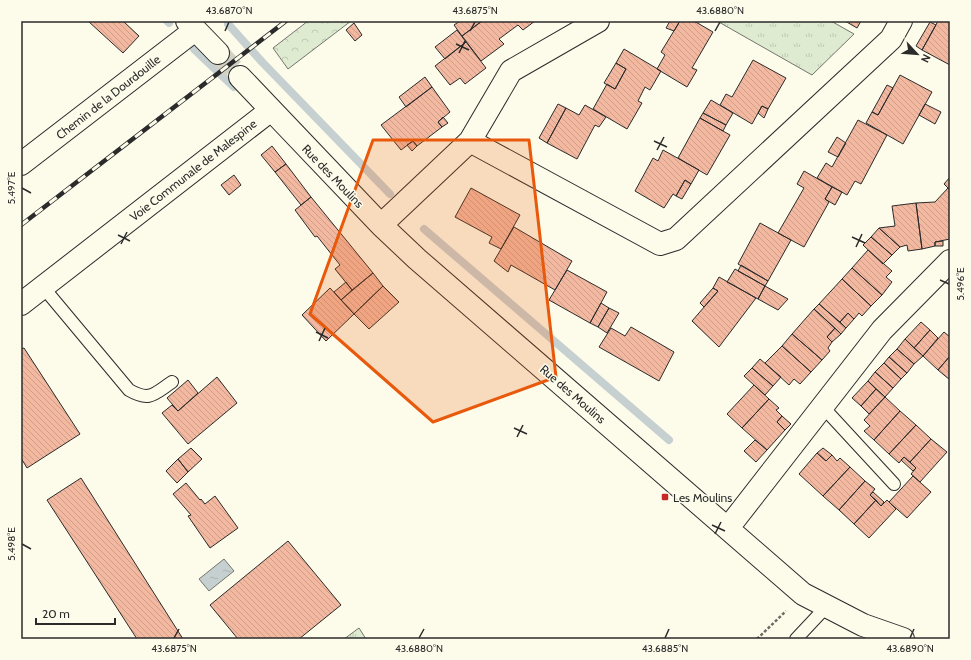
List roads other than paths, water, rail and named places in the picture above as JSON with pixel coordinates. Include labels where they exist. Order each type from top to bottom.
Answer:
[{"type":"street","points":[[381,225],[470,141],[511,70],[598,21]]},
{"type":"street","points":[[470,141],[660,244],[676,239],[890,39],[901,21]]},
{"type":"street","points":[[191,25],[218,53]]},
{"type":"street","name":"Chemin de la Dourdouille","points":[[21,164],[191,25]]},
{"type":"street","name":"Rue des Moulins","points":[[240,77],[381,225],[417,259],[803,594],[863,625],[903,639]]},
{"type":"street","name":"Voie Communale de Malespine","points":[[21,304],[271,110]]},
{"type":"street","points":[[728,528],[882,330],[950,260]]},
{"type":"lane","points":[[43,287],[129,390],[140,396],[151,396],[172,382]]},
{"type":"lane","points":[[822,406],[894,484]]},
{"type":"lane","points":[[796,639],[826,606]]},
{"type":"water","points":[[224,559],[234,571],[209,591],[199,579]]},
{"type":"waterway","points":[[228,24],[263,63],[390,194]]},
{"type":"waterway","points":[[194,49],[234,87]]},
{"type":"waterway","points":[[424,229],[669,440]]},
{"type":"tunnel","points":[[218,53],[240,77]]},
{"type":"railway","points":[[21,225],[286,21]]},
{"type":"place","name":"Les Moulins","points":[[665,497]]}]
